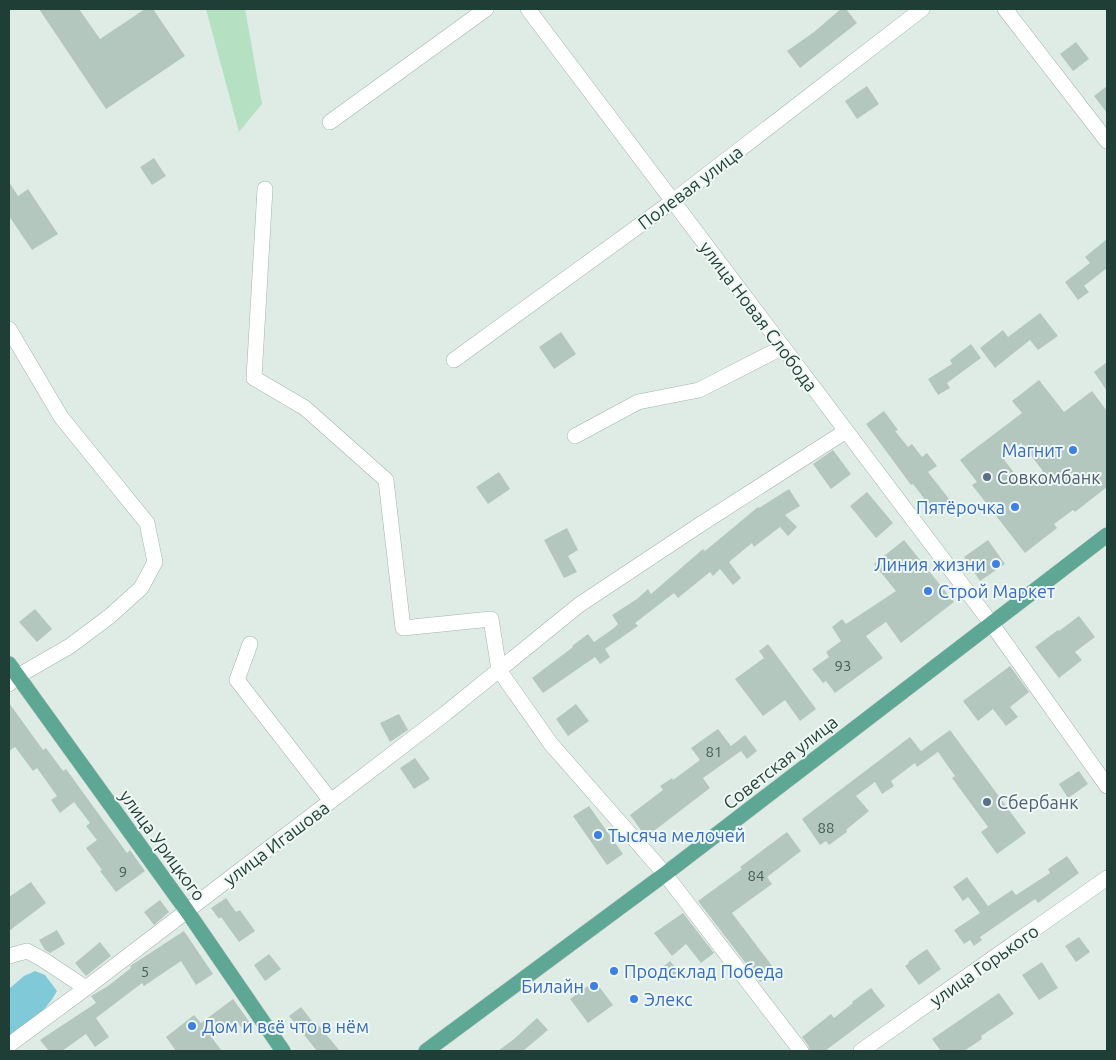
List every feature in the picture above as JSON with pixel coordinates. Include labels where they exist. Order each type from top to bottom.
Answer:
[{"type":"main road","name":"Советская улица","points":[[426,1051],[665,874],[1107,535]]},
{"type":"main road","name":"улица Урицкого","points":[[9,664],[14,680],[187,910],[283,1051]]},
{"type":"street","points":[[330,122],[486,9]]},
{"type":"street","name":"улица Новая Слобода","points":[[528,9],[991,623],[1107,786]]},
{"type":"street","name":"Полевая улица","points":[[454,360],[673,201],[922,9]]},
{"type":"street","points":[[1005,9],[1107,142]]},
{"type":"street","points":[[265,189],[254,378],[305,408],[386,480],[403,628],[492,618],[499,670],[550,744],[665,874],[801,1051]]},
{"type":"street","points":[[9,329],[61,416],[147,523],[155,562],[141,588],[110,616],[70,646],[14,680]]},
{"type":"street","points":[[575,436],[638,402],[699,390],[783,347]]},
{"type":"street","name":"улица Игашова","points":[[9,1045],[446,713],[579,604],[846,431]]},
{"type":"street","points":[[250,644],[237,680],[331,801]]},
{"type":"street","name":"улица Горького","points":[[861,1051],[1107,878]]},
{"type":"street","points":[[9,956],[28,951],[86,988]]},
{"type":"green space","points":[[206,9],[245,9],[262,104],[239,132]]},
{"type":"water","points":[[35,971],[45,975],[57,991],[36,1018],[9,1038],[9,989],[24,976]]},
{"type":"building","points":[[39,9],[79,9],[100,39],[145,9],[153,9],[185,56],[106,109]]},
{"type":"building","points":[[841,9],[846,9],[857,23],[800,68],[787,51],[814,32]]},
{"type":"building","points":[[1076,42],[1089,59],[1073,71],[1060,54]]},
{"type":"building","points":[[867,86],[879,104],[857,119],[845,101]]},
{"type":"building","points":[[1107,86],[1107,113],[1094,96]]},
{"type":"building","points":[[154,158],[166,176],[152,185],[140,167]]},
{"type":"building","points":[[9,182],[18,196],[28,189],[58,234],[32,250],[9,216]]},
{"type":"building","points":[[1107,239],[1107,268],[1084,286],[1089,292],[1078,300],[1065,282],[1090,263],[1085,257]]},
{"type":"building","points":[[1040,313],[1058,336],[1038,350],[1030,340],[995,368],[980,348],[1003,330],[1008,337]]},
{"type":"building","points":[[561,332],[576,354],[554,369],[539,347]]},
{"type":"building","points":[[971,344],[981,358],[947,383],[950,388],[938,395],[928,379],[952,364],[950,360]]},
{"type":"building","points":[[1107,362],[1107,391],[1094,372]]},
{"type":"building","points":[[1039,380],[1064,412],[1092,391],[1107,411],[1107,487],[1075,512],[1073,510],[1054,524],[1057,528],[1025,553],[972,485],[977,482],[960,460],[1022,413],[1012,401]],"holes":[[[1021,443],[1043,471],[1024,486],[1002,457]]]},
{"type":"building","points":[[884,411],[898,430],[895,431],[908,447],[912,444],[922,457],[927,453],[937,466],[928,472],[953,504],[937,515],[913,484],[911,485],[866,424]]},
{"type":"building","points":[[833,450],[851,474],[831,489],[813,464]]},
{"type":"building","points":[[499,472],[510,489],[488,504],[476,487]]},
{"type":"building","points":[[789,489],[800,506],[785,515],[797,527],[788,536],[780,527],[754,547],[752,543],[729,562],[741,578],[733,585],[720,569],[713,576],[710,572],[678,598],[674,593],[635,623],[638,626],[605,649],[610,657],[600,664],[595,657],[543,693],[532,678],[588,634],[594,642],[614,628],[618,624],[612,615],[637,599],[648,589],[651,594],[703,549],[705,551],[758,507]]},
{"type":"building","points":[[867,492],[893,523],[876,538],[850,506]]},
{"type":"building","points":[[567,528],[578,550],[568,556],[577,572],[564,578],[544,540]]},
{"type":"building","points":[[904,540],[954,602],[901,643],[886,622],[866,636],[883,658],[835,693],[826,681],[823,683],[812,669],[829,657],[826,652],[841,641],[832,627],[842,619],[846,624],[896,591],[874,564]]},
{"type":"building","points":[[988,540],[1005,564],[980,581],[964,557]]},
{"type":"building","points":[[35,609],[52,629],[37,642],[19,622]]},
{"type":"building","points":[[1079,616],[1095,637],[1075,652],[1082,660],[1059,678],[1035,647]]},
{"type":"building","points":[[768,644],[816,709],[800,721],[785,700],[763,716],[735,679],[764,658],[759,651]]},
{"type":"building","points":[[1010,666],[1029,692],[1010,707],[1018,717],[1006,726],[993,709],[978,721],[963,701]]},
{"type":"building","points":[[9,703],[43,750],[46,748],[63,771],[66,769],[127,853],[130,850],[145,871],[116,892],[86,848],[97,840],[86,826],[90,823],[74,802],[60,813],[51,800],[57,796],[37,768],[33,771],[15,747],[9,751]]},
{"type":"building","points":[[576,704],[589,721],[568,736],[556,719]]},
{"type":"building","points":[[399,714],[408,730],[390,742],[380,723]]},
{"type":"building","points":[[718,729],[731,746],[745,735],[757,751],[747,759],[741,751],[703,778],[710,788],[646,837],[630,815],[663,790],[660,786],[672,778],[673,780],[700,760],[691,748]]},
{"type":"building","points":[[950,730],[1026,833],[997,854],[981,832],[988,827],[952,778],[955,776],[938,752],[917,767],[915,763],[891,781],[894,786],[882,794],[875,782],[856,796],[869,811],[846,830],[847,832],[829,845],[826,841],[820,845],[802,819],[910,737],[921,751]]},
{"type":"building","points":[[415,758],[430,779],[414,789],[400,768]]},
{"type":"building","points":[[1079,771],[1088,784],[1068,798],[1059,784]]},
{"type":"building","name":"Тысяча мелочей","points":[[589,806],[623,854],[607,865],[573,816]]},
{"type":"building","points":[[787,832],[801,851],[767,877],[772,884],[732,913],[776,971],[760,982],[698,901],[742,869],[740,867]]},
{"type":"building","points":[[1067,856],[1079,873],[1038,903],[1035,899],[980,937],[982,940],[974,946],[970,940],[964,944],[954,930],[980,913],[968,897],[963,901],[953,887],[967,877],[988,906],[1012,890],[1016,895],[1050,873],[1048,869]]},
{"type":"building","points":[[31,882],[46,903],[9,931],[9,897]]},
{"type":"building","points":[[226,898],[236,912],[240,910],[255,931],[239,942],[221,917],[219,919],[211,908]]},
{"type":"building","points":[[160,900],[169,912],[154,925],[144,912]]},
{"type":"building","points":[[683,913],[714,953],[701,963],[686,944],[672,956],[654,933]]},
{"type":"building","points":[[57,930],[65,944],[50,953],[45,950],[39,940]]},
{"type":"building","points":[[184,931],[213,974],[196,985],[181,961],[144,986],[142,983],[96,1018],[109,1037],[95,1047],[86,1034],[62,1051],[49,1051],[40,1040],[96,1003],[91,996],[108,986],[131,968],[130,966]]},
{"type":"building","points":[[1079,937],[1090,952],[1076,962],[1065,946]]},
{"type":"building","points":[[100,942],[111,956],[86,976],[75,963]]},
{"type":"building","points":[[927,949],[941,969],[919,985],[905,966]]},
{"type":"building","points":[[269,954],[281,969],[265,981],[254,965]]},
{"type":"building","points":[[670,961],[679,972],[670,980],[660,969]]},
{"type":"building","points":[[1042,962],[1058,988],[1039,1000],[1022,975]]},
{"type":"building","points":[[595,981],[613,1005],[588,1023],[570,999]]},
{"type":"building","points":[[871,988],[885,1006],[825,1051],[810,1051],[802,1037],[831,1014],[834,1018]]},
{"type":"building","points":[[999,993],[1014,1014],[981,1036],[982,1039],[964,1051],[941,1051],[932,1039]]},
{"type":"building","points":[[233,999],[251,1024],[243,1030],[236,1020],[212,1038],[222,1051],[176,1051],[166,1037],[194,1015],[201,1023]]},
{"type":"building","points":[[301,1007],[340,1051],[317,1051],[289,1016]]},
{"type":"building","points":[[537,1018],[548,1030],[523,1051],[498,1051],[514,1039]]},
{"type":"place","name":"Магнит","points":[[1073,450]]},
{"type":"place","name":"Совкомбанк","points":[[987,477]]},
{"type":"place","name":"Пятёрочка","points":[[1015,507]]},
{"type":"place","name":"Линия жизни","points":[[996,564]]},
{"type":"place","name":"Строй Маркет","points":[[928,591]]},
{"type":"place","name":"Сбербанк","points":[[987,802]]},
{"type":"place","name":"Тысяча мелочей","points":[[598,835]]},
{"type":"place","name":"Продсклад Победа","points":[[614,971]]},
{"type":"place","name":"Билайн","points":[[594,986]]},
{"type":"place","name":"Элекс","points":[[634,999]]},
{"type":"place","name":"Дом и всё что в нём","points":[[192,1026]]}]
